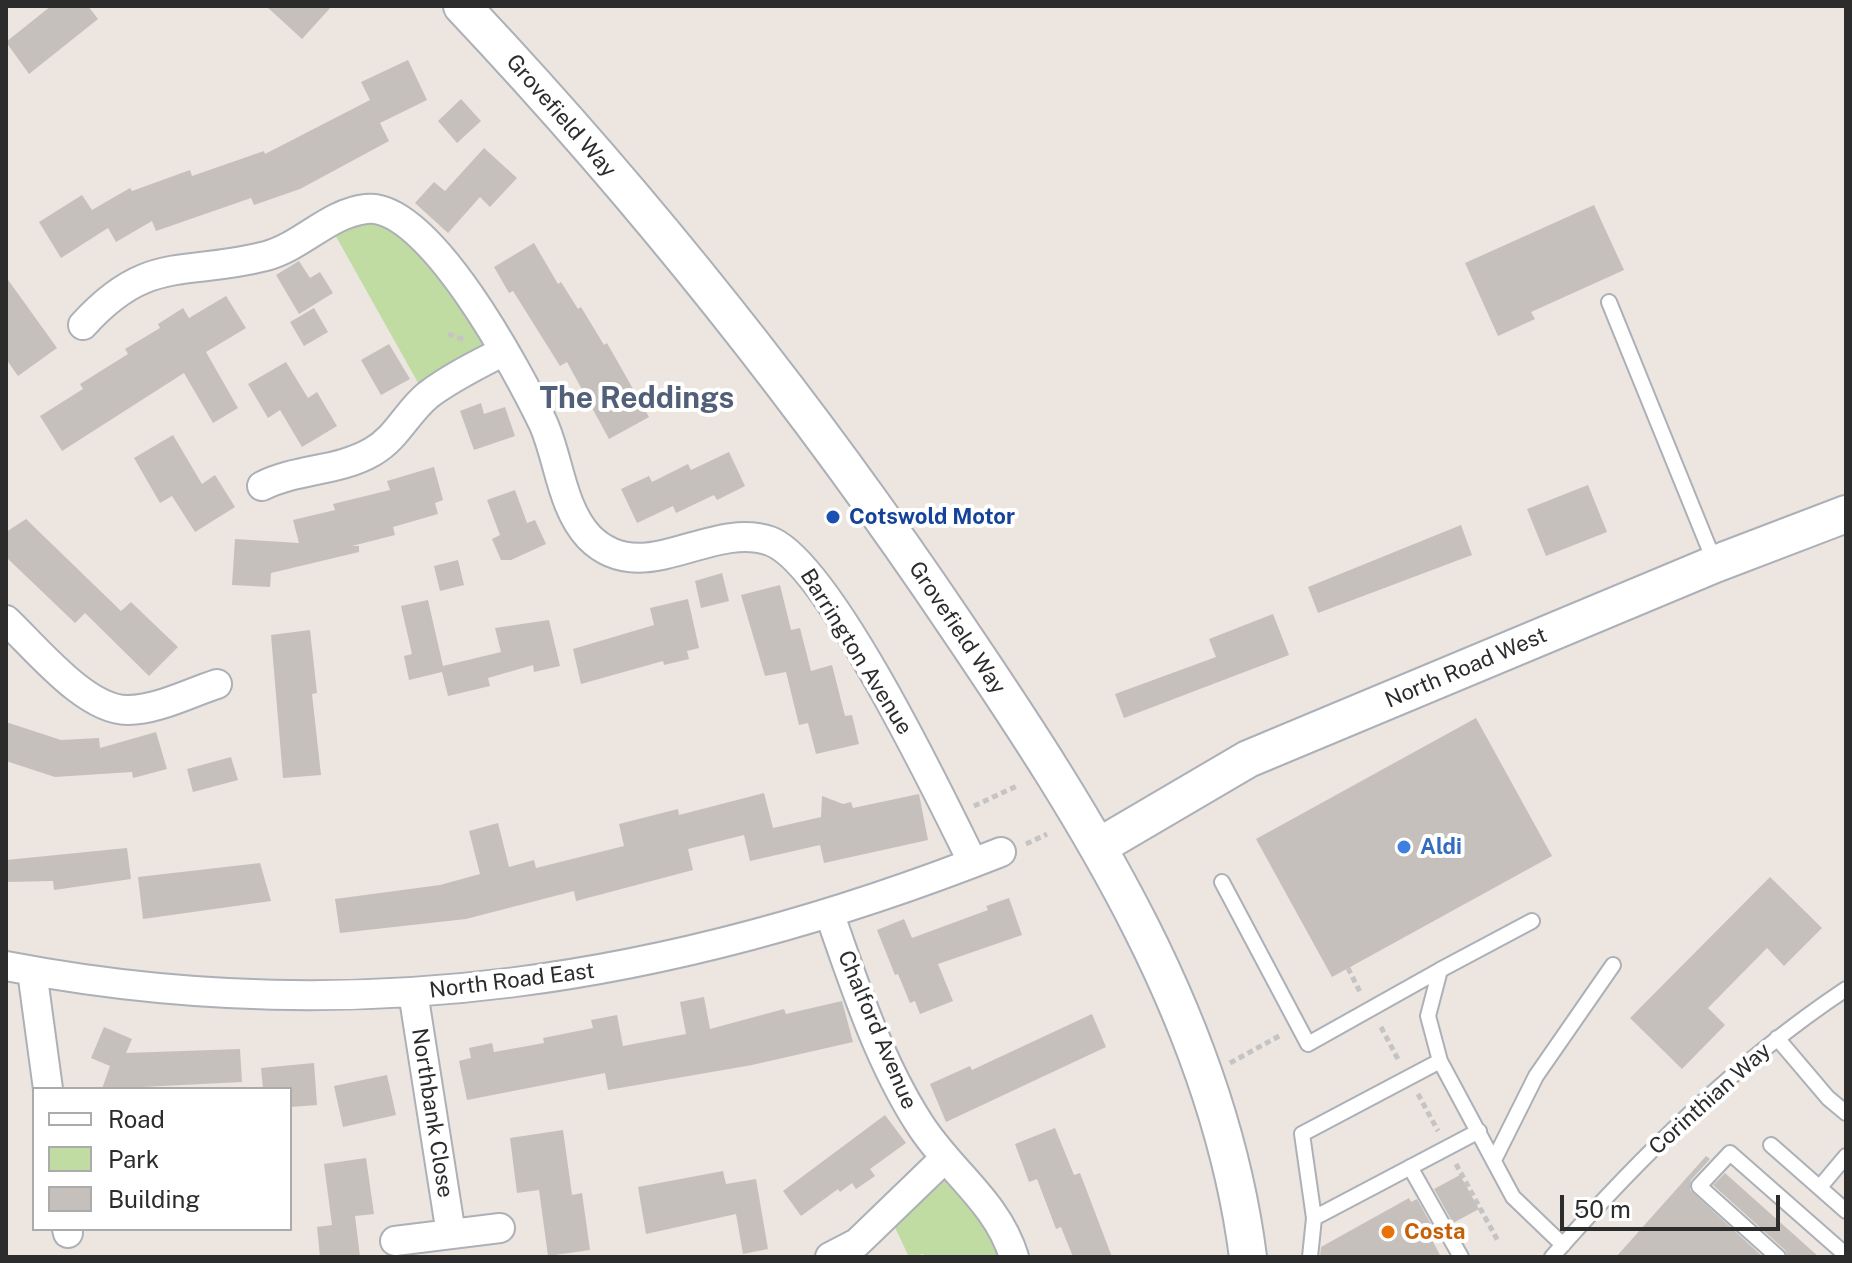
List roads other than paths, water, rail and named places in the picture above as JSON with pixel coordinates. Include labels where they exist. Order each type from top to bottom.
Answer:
[{"type":"street","name":"Grovefield Way","points":[[462,6],[663,235],[778,378],[935,594],[1098,847],[1153,950],[1184,1017],[1212,1099],[1248,1257]]},
{"type":"street","name":"Barrington Avenue","points":[[83,325],[113,296],[153,274],[174,267],[270,255],[354,212],[376,209],[392,214],[442,258],[471,296],[543,424],[576,516],[590,538],[603,548],[636,559],[745,536],[774,542],[800,560],[889,696],[973,863]]},
{"type":"street","points":[[262,486],[282,476],[343,466],[376,450],[394,435],[426,397],[502,352]]},
{"type":"street","name":"North Road West","points":[[1098,847],[1248,759],[1715,564],[1846,514]]},
{"type":"street","points":[[6,620],[83,692],[106,707],[140,709],[217,684]]},
{"type":"street","name":"North Road East","points":[[19,968],[224,993],[413,992],[596,971],[666,958],[830,915],[1001,852]]},
{"type":"street","name":"Chalford Avenue","points":[[830,915],[850,973],[918,1122],[944,1159],[989,1205],[1014,1257]]},
{"type":"street","points":[[19,968],[48,1087]]},
{"type":"street","name":"Northbank Close","points":[[413,992],[451,1234]]},
{"type":"street","points":[[830,1257],[857,1243],[944,1159]]},
{"type":"street","points":[[395,1241],[500,1228]]},
{"type":"lane","points":[[1609,302],[1715,564]]},
{"type":"lane","points":[[1222,882],[1308,1044],[1532,921]]},
{"type":"lane","points":[[1494,1160],[1536,1076],[1613,965]]},
{"type":"lane","points":[[1440,970],[1428,1016],[1440,1061],[1513,1197],[1563,1245]]},
{"type":"lane","name":"Corinthian Way","points":[[1552,1257],[1693,1110],[1777,1038],[1846,989]]},
{"type":"lane","points":[[1777,1038],[1828,1098],[1846,1113]]},
{"type":"lane","points":[[1310,1257],[1314,1218],[1302,1134],[1440,1061]]},
{"type":"lane","points":[[1314,1218],[1479,1131]]},
{"type":"lane","points":[[1771,1145],[1846,1211]]},
{"type":"lane","points":[[1778,1257],[1699,1186],[1730,1153],[1846,1255]]},
{"type":"lane","points":[[1820,1187],[1846,1156]]},
{"type":"lane","points":[[1410,1167],[1461,1257]]},
{"type":"place","name":"Cotswold Motor","points":[[833,517]]},
{"type":"place","name":"Aldi","points":[[1404,847]]},
{"type":"place","name":"Costa","points":[[1388,1232]]},
{"type":"district","name":"The Reddings","points":[[637,399]]}]
